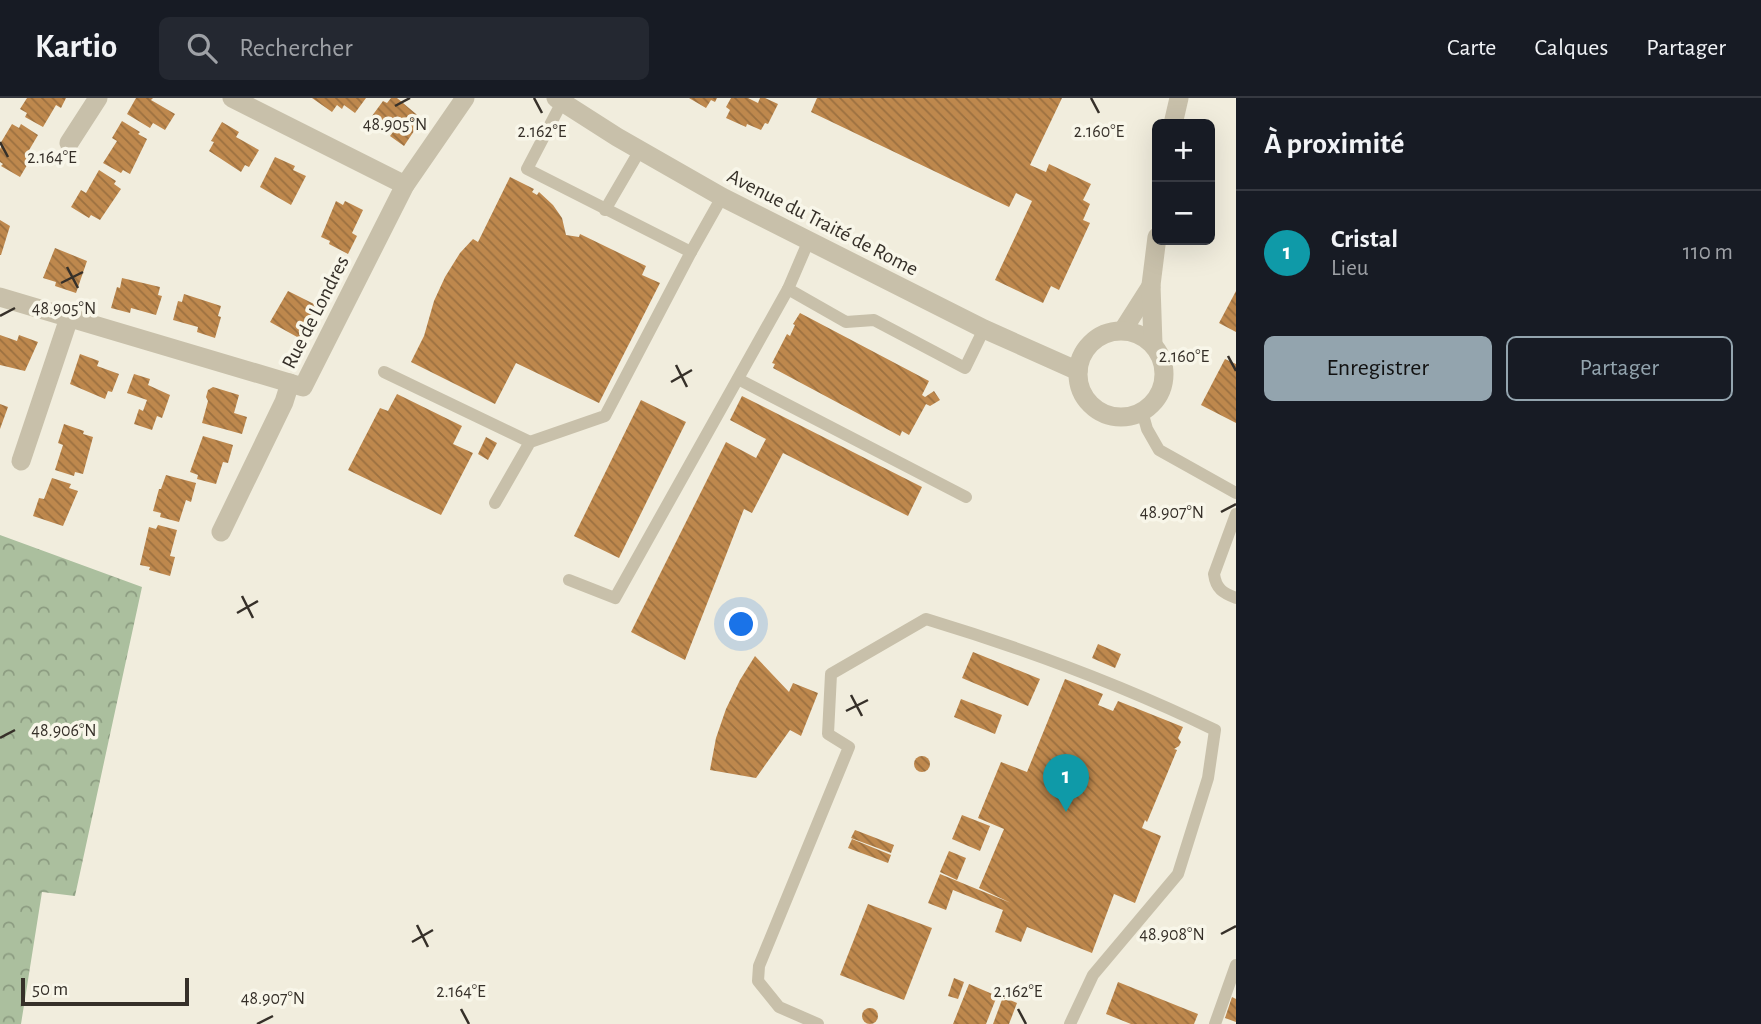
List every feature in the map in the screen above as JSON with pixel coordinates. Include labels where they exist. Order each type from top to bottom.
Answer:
[{"type":"street","points":[[69,143],[98,98]]},
{"type":"street","points":[[232,98],[405,185]]},
{"type":"street","name":"Rue de Londres","points":[[0,297],[303,387],[405,185],[465,98]]},
{"type":"street","points":[[1174,119],[1179,98]]},
{"type":"street","name":"Avenue du Traité de Rome","points":[[559,100],[722,197],[984,330],[1078,371]]},
{"type":"street","points":[[1153,344],[1139,335],[1123,330],[1107,333],[1093,342],[1082,355],[1078,371],[1081,389],[1091,405],[1107,414],[1125,416],[1142,411],[1157,398],[1164,380],[1162,361],[1153,344],[1152,285],[1156,245]]},
{"type":"street","points":[[1123,330],[1152,285]]},
{"type":"street","points":[[21,461],[69,318]]},
{"type":"street","points":[[221,532],[284,402],[290,383]]},
{"type":"lane","points":[[559,100],[527,169],[691,252]]},
{"type":"lane","points":[[605,210],[640,150]]},
{"type":"lane","points":[[495,502],[530,442],[605,416],[722,197]]},
{"type":"lane","points":[[569,580],[615,598],[788,289],[809,240]]},
{"type":"lane","points":[[788,289],[846,322],[874,320],[965,368],[984,330]]},
{"type":"lane","points":[[384,372],[530,442]]},
{"type":"lane","points":[[738,379],[966,497]]},
{"type":"lane","points":[[1142,411],[1147,429],[1159,450],[1236,493]]},
{"type":"lane","points":[[1236,514],[1214,574],[1216,584],[1222,592],[1236,598]]},
{"type":"lane","points":[[818,1024],[779,1007],[758,981],[759,967],[849,747],[828,734],[831,674],[926,619],[997,641],[1144,695],[1215,730],[1208,778],[1178,874],[1093,975],[1070,1024]]},
{"type":"lane","points":[[1215,1024],[1236,965]]},
{"type":"green space","points":[[0,535],[142,587],[75,896],[42,892],[21,1024],[0,1024]]},
{"type":"building","points":[[27,98],[66,98],[61,108],[56,105],[43,127],[25,117],[27,113],[20,109]]},
{"type":"building","points":[[136,98],[153,98],[151,100],[175,114],[165,130],[153,123],[150,128],[127,114]]},
{"type":"building","points":[[312,98],[366,98],[355,113],[344,105],[342,109],[337,105],[332,112]]},
{"type":"building","points":[[391,98],[397,98],[422,119],[404,146],[390,136],[394,131],[372,116],[383,101],[387,103]]},
{"type":"building","points":[[689,98],[717,98],[715,102],[711,100],[706,108]]},
{"type":"building","points":[[731,98],[748,98],[758,103],[760,98],[765,98],[778,104],[768,124],[765,123],[761,130],[726,118],[730,110],[726,107]]},
{"type":"building","points":[[817,98],[1062,98],[1030,165],[1046,172],[1049,164],[1091,184],[1083,200],[1090,204],[1083,220],[1090,223],[1059,290],[1051,286],[1043,303],[995,280],[1032,201],[1016,193],[1009,207],[811,112]]},
{"type":"building","points":[[122,121],[147,139],[130,174],[123,170],[121,173],[103,163],[117,141],[112,138]]},
{"type":"building","points":[[222,122],[239,132],[236,137],[259,150],[249,167],[245,165],[241,172],[209,151],[214,142],[211,141]]},
{"type":"building","points":[[12,124],[19,128],[21,124],[38,135],[25,157],[30,160],[20,177],[1,166],[3,164],[0,162],[0,144]]},
{"type":"building","points":[[275,157],[295,166],[293,170],[306,176],[291,205],[260,187]]},
{"type":"building","points":[[99,170],[116,181],[114,184],[121,189],[100,220],[91,215],[89,218],[71,207],[81,190],[86,193]]},
{"type":"building","points":[[510,177],[534,189],[532,192],[537,195],[539,192],[553,205],[562,218],[566,235],[579,237],[580,234],[646,266],[642,275],[660,283],[599,403],[516,363],[495,404],[411,362],[424,336],[434,301],[445,277],[460,253],[473,239],[478,242]]},
{"type":"building","points":[[336,201],[343,205],[345,201],[363,210],[352,233],[357,236],[348,254],[321,237]]},
{"type":"building","points":[[0,220],[10,226],[1,255],[0,255]]},
{"type":"building","points":[[55,248],[87,261],[76,293],[55,286],[56,282],[43,278]]},
{"type":"building","points":[[122,278],[160,287],[158,295],[162,296],[156,315],[131,308],[130,313],[111,308]]},
{"type":"building","points":[[288,291],[318,306],[309,326],[305,325],[299,338],[270,322]]},
{"type":"building","points":[[1236,291],[1236,332],[1219,323]]},
{"type":"building","points":[[184,294],[221,306],[215,338],[197,332],[198,327],[173,320],[178,301],[182,302]]},
{"type":"building","points":[[800,313],[929,381],[922,395],[925,397],[934,391],[940,400],[930,406],[926,404],[909,435],[902,431],[900,436],[773,368],[775,364],[772,363],[787,334],[790,336]]},
{"type":"building","points":[[0,335],[17,341],[19,335],[38,342],[25,371],[0,365]]},
{"type":"building","points":[[80,354],[99,361],[97,366],[119,374],[112,392],[108,391],[105,399],[70,384]]},
{"type":"building","points":[[1225,359],[1236,364],[1236,423],[1201,405]]},
{"type":"building","points":[[134,374],[150,379],[148,385],[170,395],[162,418],[157,416],[152,430],[134,424],[139,409],[143,411],[147,400],[127,393]]},
{"type":"building","points":[[213,387],[239,395],[234,413],[247,417],[242,434],[202,423],[208,390]]},
{"type":"building","points":[[397,394],[462,426],[453,444],[473,453],[441,515],[348,470],[380,408],[388,411]]},
{"type":"building","points":[[742,396],[922,487],[908,516],[783,453],[752,513],[744,509],[685,660],[631,632],[726,442],[756,458],[766,439],[730,420]]},
{"type":"building","points":[[641,400],[686,422],[619,558],[574,536]]},
{"type":"building","points":[[0,404],[8,407],[0,429]]},
{"type":"building","points":[[64,424],[93,437],[83,474],[75,472],[74,476],[55,470],[63,445],[58,443]]},
{"type":"building","points":[[203,436],[233,445],[228,463],[223,462],[216,484],[197,479],[198,475],[190,472]]},
{"type":"building","points":[[486,437],[497,443],[488,460],[478,454]]},
{"type":"building","points":[[166,475],[196,483],[191,502],[186,500],[179,522],[160,517],[161,513],[153,511]]},
{"type":"building","points":[[52,478],[71,484],[69,488],[78,491],[63,526],[33,516],[39,498],[44,499]]},
{"type":"building","points":[[158,525],[177,530],[170,556],[175,557],[170,576],[140,565],[149,527],[156,529]]},
{"type":"building","points":[[1098,644],[1121,654],[1115,668],[1092,658]]},
{"type":"building","points":[[973,652],[1040,679],[1028,706],[962,678]]},
{"type":"building","points":[[755,656],[789,692],[793,683],[818,693],[801,736],[790,730],[756,778],[710,770],[716,738],[726,709]]},
{"type":"building","points":[[1065,679],[1103,694],[1098,705],[1113,711],[1118,701],[1183,727],[1178,738],[1181,742],[1174,749],[1177,750],[1147,822],[1145,820],[1142,828],[1161,836],[1135,903],[1114,894],[1092,953],[1027,927],[1021,942],[995,932],[1003,910],[953,890],[946,910],[928,903],[940,874],[1011,903],[979,888],[1004,829],[978,818],[1001,762],[1027,772]]},
{"type":"building","points":[[961,699],[1002,715],[995,734],[954,717]]},
{"type":"building","points":[[922,756],[930,764],[922,772],[914,764]]},
{"type":"building","points":[[962,815],[990,826],[980,851],[952,839]]},
{"type":"building","points":[[855,830],[894,845],[891,853],[851,838]]},
{"type":"building","points":[[852,839],[891,855],[888,863],[848,848]]},
{"type":"building","points":[[949,851],[966,858],[957,880],[940,872]]},
{"type":"building","points":[[868,904],[932,928],[904,1000],[840,975]]},
{"type":"building","points":[[954,978],[964,982],[958,999],[948,996]]},
{"type":"building","points":[[1118,982],[1198,1014],[1194,1024],[1131,1024],[1106,1014]]},
{"type":"building","points":[[969,984],[997,996],[986,1024],[953,1024]]},
{"type":"building","points":[[1003,997],[1017,1003],[1009,1024],[993,1024]]},
{"type":"building","points":[[1232,997],[1236,999],[1236,1022],[1225,1018]]},
{"type":"building","points":[[870,1008],[876,1010],[876,1022],[870,1024],[864,1022],[862,1016],[864,1010]]},
{"type":"place","name":"Cristal","points":[[1066,812]]}]
